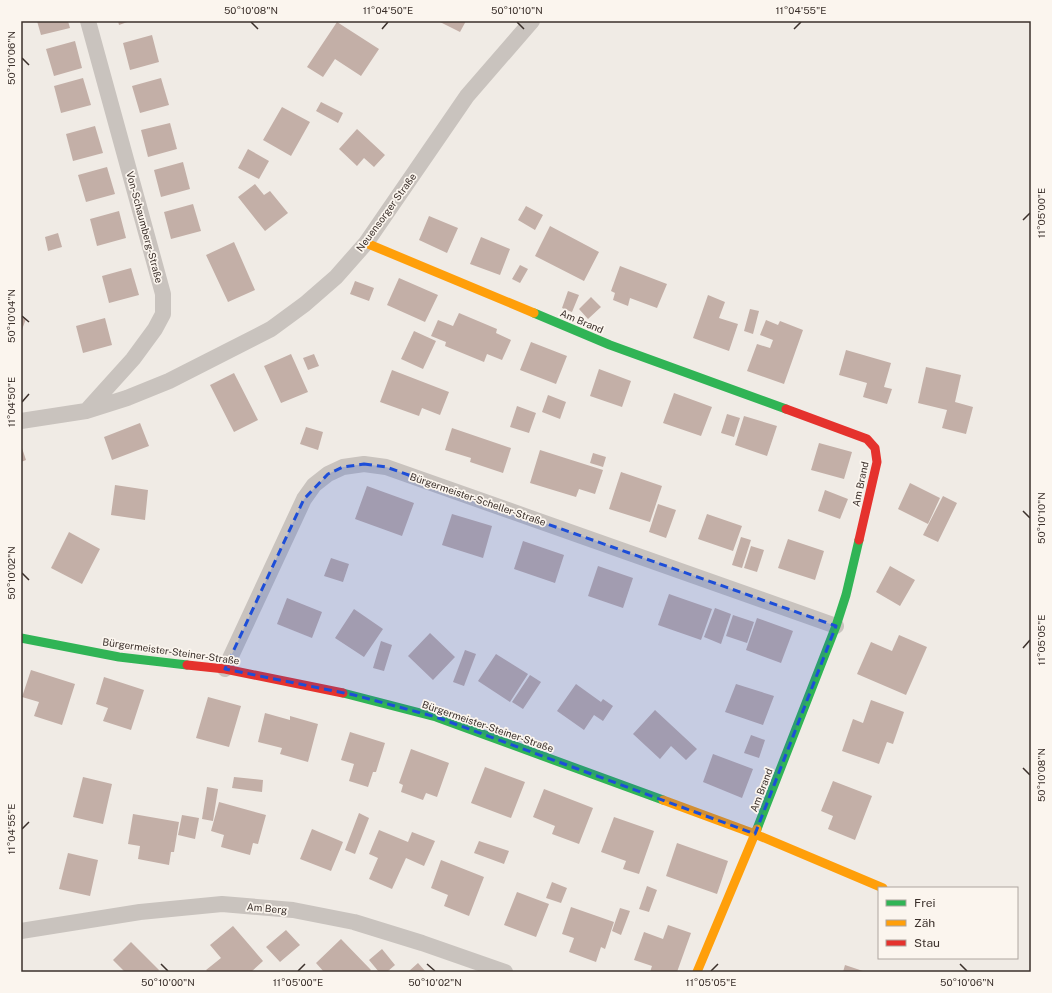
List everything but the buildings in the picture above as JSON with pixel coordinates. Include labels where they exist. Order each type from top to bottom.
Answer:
[{"type":"street","name":"Von-Schaumberg-Straße","points":[[86,411],[133,359],[155,329],[162,314],[163,294],[88,21]]},
{"type":"street","name":"Neuensorger Straße","points":[[21,421],[86,411],[127,398],[169,381],[271,329],[305,304],[336,277],[366,243],[467,96],[532,21]]},
{"type":"street","name":"Am Brand","points":[[366,243],[610,345],[867,439],[875,448],[876,462],[846,595],[836,626],[755,834],[697,972]]},
{"type":"street","name":"Bürgermeister-Scheller-Straße","points":[[225,669],[304,499],[314,485],[328,474],[343,467],[364,464],[386,467],[836,626]]},
{"type":"street","name":"Bürgermeister-Steiner-Straße","points":[[21,638],[119,657],[225,669],[354,695],[436,717],[755,834],[881,887]]},
{"type":"street","name":"Am Berg","points":[[21,931],[140,912],[222,904],[293,910],[354,922],[422,943],[505,972]]},
{"type":"highlighted area","points":[[364,464],[386,467],[836,626],[755,834],[436,717],[354,695],[225,669],[304,499],[328,474],[343,467]]},
{"type":"traffic: fast","points":[[534,313],[610,345],[786,409]]},
{"type":"traffic: fast","points":[[757,829],[836,626],[846,595],[859,540]]},
{"type":"traffic: fast","points":[[21,638],[119,657],[187,665]]},
{"type":"traffic: fast","points":[[343,693],[436,717],[663,800]]},
{"type":"traffic: slow","points":[[366,243],[534,313]]},
{"type":"traffic: slow","points":[[663,800],[755,834],[881,887]]},
{"type":"traffic: slow","points":[[697,972],[757,829]]},
{"type":"traffic: jam","points":[[786,409],[867,439],[875,448],[877,462],[859,540]]},
{"type":"traffic: jam","points":[[187,665],[225,669],[343,693]]}]
